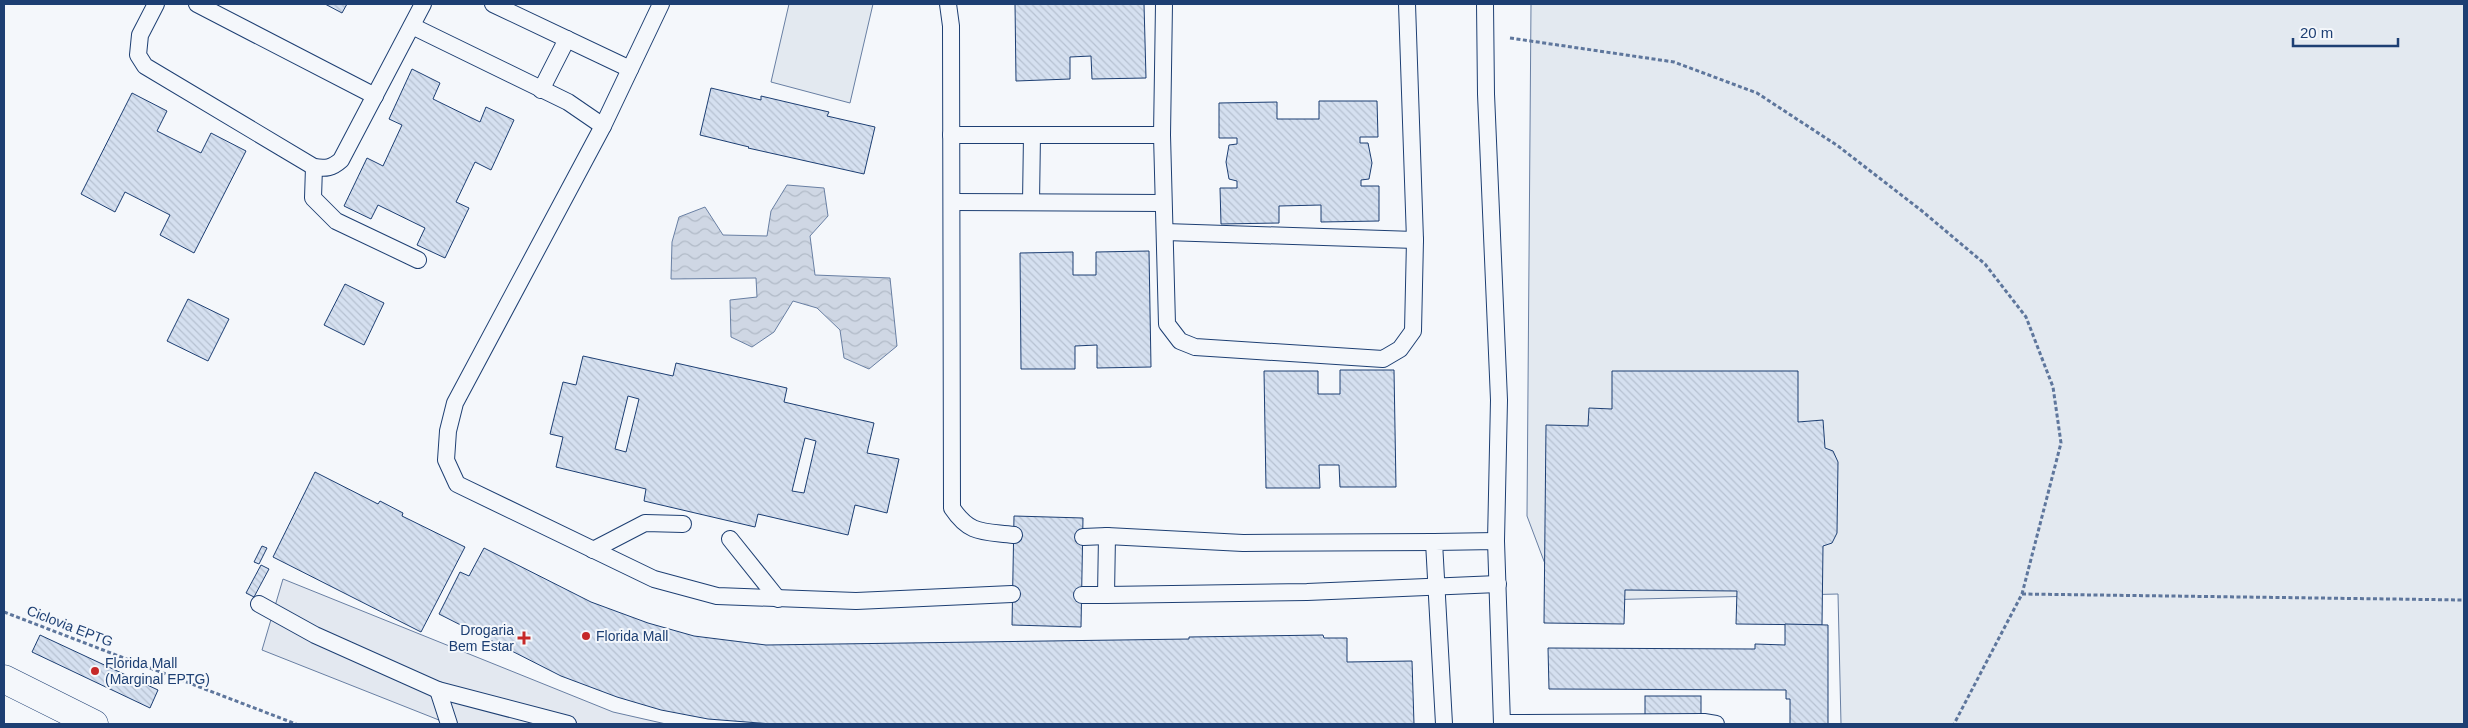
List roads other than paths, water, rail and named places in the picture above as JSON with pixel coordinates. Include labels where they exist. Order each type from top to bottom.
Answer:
[{"type":"main road","points":[[4,679],[94,724]]},
{"type":"lane","points":[[156,4],[140,35],[138,56],[146,66],[314,167],[333,167],[341,160],[423,4]]},
{"type":"lane","points":[[197,4],[375,96]]},
{"type":"lane","points":[[493,4],[630,69]]},
{"type":"lane","points":[[661,4],[603,126],[455,403],[448,431],[446,460],[457,484],[654,579],[717,596],[856,601],[1012,594]]},
{"type":"lane","points":[[948,4],[951,26],[952,508],[962,523],[974,529],[1014,535]]},
{"type":"lane","points":[[1164,4],[1162,135],[1167,324],[1180,341],[1195,347],[1383,359],[1400,349],[1413,331],[1415,240],[1407,4]]},
{"type":"lane","points":[[1485,4],[1499,400],[1496,541],[1502,724],[1704,722],[1716,724]]},
{"type":"lane","points":[[412,26],[568,102],[603,126]]},
{"type":"lane","points":[[541,90],[566,39]]},
{"type":"lane","points":[[951,135],[1162,135]]},
{"type":"lane","points":[[1031,202],[1032,135]]},
{"type":"lane","points":[[314,167],[313,198],[336,221],[418,260]]},
{"type":"lane","points":[[952,202],[1163,203]]},
{"type":"lane","points":[[1165,232],[1415,240]]},
{"type":"lane","points":[[593,550],[645,523],[683,524]]},
{"type":"lane","points":[[1083,537],[1107,536],[1243,543],[1496,541]]},
{"type":"lane","points":[[1106,595],[1107,536]]},
{"type":"lane","points":[[730,539],[778,598]]},
{"type":"lane","points":[[1434,542],[1444,724]]},
{"type":"lane","points":[[1082,595],[1307,592],[1436,584],[1498,584]]},
{"type":"lane","points":[[259,604],[315,635],[438,690],[568,724]]},
{"type":"lane","points":[[438,690],[449,724]]},
{"type":"water","points":[[787,185],[824,188],[828,216],[810,236],[815,275],[890,278],[897,346],[869,369],[844,358],[840,330],[817,308],[793,301],[774,332],[752,347],[731,337],[730,300],[757,297],[756,278],[671,279],[672,242],[679,217],[705,207],[723,235],[767,236],[771,211]]},
{"type":"place","name":"Florida Mall","points":[[586,636]]},
{"type":"place","name":"Drogaria Bem Estar","points":[[524,638]]},
{"type":"place","name":"Florida Mall (Marginal EPTG)","points":[[95,671]]}]
